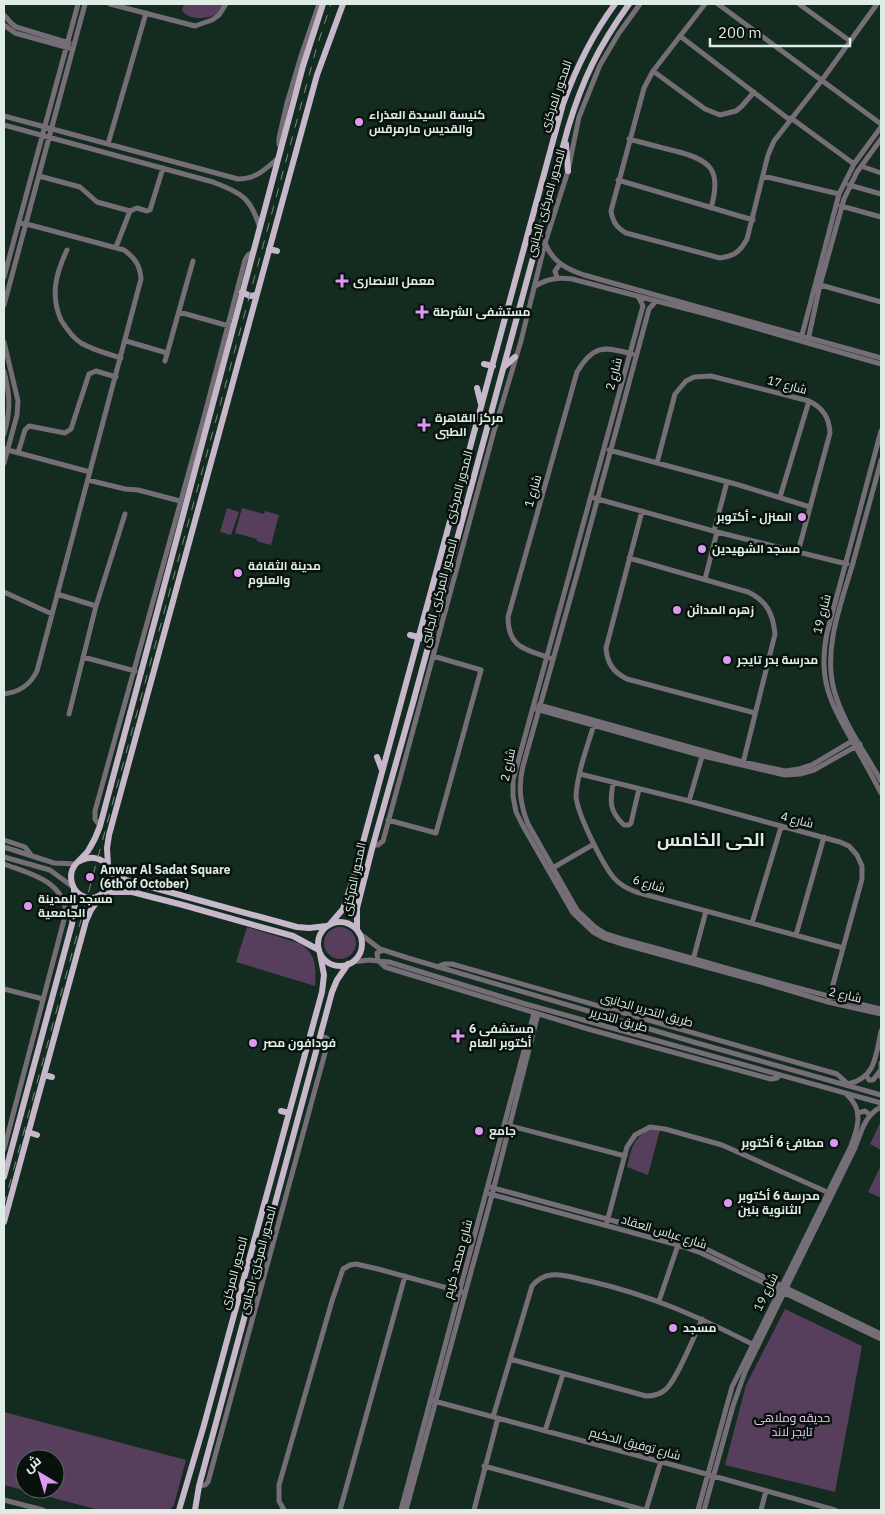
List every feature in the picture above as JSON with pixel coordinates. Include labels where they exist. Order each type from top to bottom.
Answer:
[{"type":"main road","points":[[4,1177],[20,1104],[68,923],[75,904],[71,875],[78,862],[92,845],[100,826],[158,597],[321,4]]},
{"type":"main road","points":[[4,1222],[86,921],[94,905],[110,884],[107,848],[109,835],[317,74],[343,4]]},
{"type":"main road","name":"المحور المركزى","points":[[329,925],[341,913],[345,905],[359,856],[560,113],[590,40],[615,4]]},
{"type":"main road","name":"المحور المركزى","points":[[358,931],[356,912],[372,845],[414,698],[565,139],[581,86],[590,66],[603,42],[629,4]]},
{"type":"main road","points":[[549,125],[560,113]]},
{"type":"main road","points":[[565,139],[568,171]]},
{"type":"main road","points":[[269,249],[276,251]]},
{"type":"main road","points":[[242,292],[248,296],[256,296]]},
{"type":"main road","points":[[502,368],[515,358]]},
{"type":"main road","points":[[484,364],[493,366]]},
{"type":"main road","points":[[478,388],[482,406]]},
{"type":"main road","points":[[445,507],[453,510]]},
{"type":"main road","points":[[450,521],[453,524],[457,524],[463,516]]},
{"type":"main road","points":[[442,551],[448,542],[452,542],[454,546]]},
{"type":"main road","points":[[410,635],[429,640]]},
{"type":"main road","points":[[414,698],[419,706]]},
{"type":"main road","points":[[377,757],[382,770]]},
{"type":"main road","points":[[359,856],[364,860],[369,859]]},
{"type":"main road","points":[[73,888],[80,895],[89,898],[104,893],[132,892],[293,936],[320,952],[332,965],[350,963],[360,951],[362,942],[358,931],[345,922],[309,928],[297,927],[125,880],[116,876],[97,858],[88,857],[78,862]]},
{"type":"main road","points":[[183,905],[186,896]]},
{"type":"main road","points":[[320,952],[318,939],[320,934],[329,925]]},
{"type":"main road","name":"المحور المركزى","points":[[179,1510],[323,989],[324,975],[320,952]]},
{"type":"main road","name":"المحور المركزى","points":[[195,1510],[199,1486],[334,986],[340,974],[350,963]]},
{"type":"main road","points":[[44,1075],[52,1077]]},
{"type":"main road","points":[[281,1111],[289,1113]]},
{"type":"main road","points":[[28,1132],[37,1135]]},
{"type":"main road","points":[[16,1176],[25,1178]]},
{"type":"main road","points":[[252,1248],[257,1252],[263,1252]]},
{"type":"main road","points":[[247,1269],[252,1268],[257,1272]]},
{"type":"street","points":[[13,273],[4,273],[78,4]]},
{"type":"street","points":[[4,304],[86,4]]},
{"type":"street","points":[[110,4],[195,26],[212,20],[226,4]]},
{"type":"street","name":"المحور المركزى الجانبى","points":[[372,845],[382,843],[515,358],[544,242],[568,171],[580,117],[592,82],[609,49],[640,4]]},
{"type":"street","points":[[705,4],[653,71],[641,96],[610,211],[612,220],[618,228],[626,233],[720,258],[732,256],[741,250],[747,239],[774,141],[822,80],[876,4]]},
{"type":"street","points":[[718,4],[881,125],[854,164],[839,194],[839,208]]},
{"type":"street","points":[[799,4],[850,41]]},
{"type":"street","points":[[108,144],[146,13]]},
{"type":"street","points":[[4,15],[16,27],[67,45]]},
{"type":"street","points":[[4,25],[15,33],[74,47]]},
{"type":"street","points":[[680,36],[790,119],[854,164]]},
{"type":"street","points":[[653,71],[705,109],[720,115],[736,111],[754,92]]},
{"type":"street","points":[[4,116],[238,179],[260,174],[281,153]]},
{"type":"street","points":[[4,126],[213,182],[239,193],[251,205],[260,228]]},
{"type":"street","points":[[801,339],[839,208],[861,166],[881,139]]},
{"type":"street","points":[[629,140],[693,155],[704,161],[712,170],[716,182],[711,208]]},
{"type":"street","points":[[861,166],[881,173]]},
{"type":"street","points":[[39,176],[80,187],[96,202],[130,211],[137,208],[147,211],[150,210],[163,168]]},
{"type":"street","points":[[763,176],[839,194]]},
{"type":"street","points":[[618,180],[753,220]]},
{"type":"street","points":[[850,185],[881,194]]},
{"type":"street","points":[[839,208],[881,218]]},
{"type":"street","points":[[116,247],[130,211]]},
{"type":"street","points":[[4,694],[20,690],[33,678],[40,662],[140,288],[140,270],[132,255],[116,247],[19,222]]},
{"type":"street","points":[[544,242],[560,264],[584,275],[881,364]]},
{"type":"street","points":[[67,250],[58,268],[54,288],[56,309],[65,328],[80,342],[100,352],[121,358]]},
{"type":"street","points":[[100,826],[94,815],[158,597],[180,501],[229,326],[245,260],[254,251]]},
{"type":"street","points":[[165,361],[193,261]]},
{"type":"street","points":[[557,278],[555,271],[560,264]]},
{"type":"street","points":[[534,287],[542,282],[557,278],[572,279],[656,301],[673,303]]},
{"type":"street","points":[[817,284],[881,302]]},
{"type":"street","points":[[808,341],[817,284]]},
{"type":"street","name":"شارع 2","points":[[638,296],[643,306],[537,707],[520,780],[519,810],[573,913],[587,927],[605,936],[881,1014]]},
{"type":"street","name":"شارع 2","points":[[550,658],[650,309],[656,301]]},
{"type":"street","points":[[179,312],[229,326]]},
{"type":"street","points":[[126,341],[167,353]]},
{"type":"street","points":[[808,341],[881,358]]},
{"type":"street","points":[[4,342],[18,401],[17,415],[5,450],[4,463]]},
{"type":"street","name":"شارع 1","points":[[550,658],[524,649],[514,642],[508,630],[508,617],[577,372],[584,360],[596,351],[610,348],[637,356]]},
{"type":"street","points":[[4,371],[9,413],[4,434]]},
{"type":"street","points":[[18,453],[25,430],[29,426],[65,433],[71,429],[89,374],[96,371],[116,377]]},
{"type":"street","name":"شارع 17","points":[[657,463],[675,394],[686,381],[694,377],[702,375],[711,376],[809,401],[822,410],[827,417],[830,433],[798,552]]},
{"type":"street","points":[[780,497],[809,401]]},
{"type":"street","name":"شارع 19","points":[[881,431],[827,633],[824,667],[831,700],[881,782]]},
{"type":"street","points":[[604,449],[810,506]]},
{"type":"street","points":[[5,450],[90,472]]},
{"type":"street","points":[[873,461],[881,462]]},
{"type":"street","name":"شارع 19","points":[[881,462],[837,619],[831,646],[830,667],[836,698],[881,793]]},
{"type":"street","points":[[88,480],[123,489],[136,489],[180,501]]},
{"type":"street","points":[[705,579],[727,482]]},
{"type":"street","points":[[874,485],[881,487]]},
{"type":"street","points":[[591,497],[642,512],[852,565]]},
{"type":"street","points":[[642,512],[606,648],[607,658],[611,667],[627,679],[756,713]]},
{"type":"street","points":[[69,714],[96,606],[125,514]]},
{"type":"street","points":[[629,558],[705,579],[758,597],[772,613],[775,634],[742,763]]},
{"type":"street","points":[[4,592],[52,614]]},
{"type":"street","points":[[57,594],[96,606]]},
{"type":"street","points":[[388,820],[436,833],[481,670],[433,656]]},
{"type":"street","points":[[83,657],[135,671]]},
{"type":"street","points":[[537,707],[703,753],[772,769],[799,769],[812,765],[856,743]]},
{"type":"street","name":"شارع 6","points":[[594,723],[576,796],[578,810],[594,844],[614,878],[628,889],[843,948]]},
{"type":"street","points":[[689,801],[703,753]]},
{"type":"street","name":"شارع 4","points":[[580,774],[824,837],[849,846],[857,855],[862,866],[862,879],[829,1000]]},
{"type":"street","points":[[613,782],[610,800],[612,809],[616,817],[627,826],[631,823],[639,789]]},
{"type":"street","points":[[752,923],[781,827]]},
{"type":"street","points":[[796,935],[824,837]]},
{"type":"street","points":[[4,840],[25,847],[32,857]]},
{"type":"street","points":[[551,869],[594,844]]},
{"type":"street","points":[[73,888],[50,870],[4,857],[5,848],[54,863],[78,862]]},
{"type":"street","points":[[4,864],[50,882],[63,900],[68,923],[43,999],[20,1104],[4,1149]]},
{"type":"street","points":[[692,960],[706,911]]},
{"type":"street","name":"طريق التحرير","points":[[358,931],[369,942],[383,950],[437,967],[881,1095]]},
{"type":"street","points":[[383,950],[377,953],[378,961],[385,967],[536,1013],[771,1079],[777,1078],[780,1075]]},
{"type":"street","name":"طريق التحرير","points":[[350,963],[369,960],[389,962],[637,1036],[881,1103]]},
{"type":"street","name":"طريق التحرير الجانبى","points":[[437,967],[444,964],[452,964],[837,1074],[848,1084]]},
{"type":"street","points":[[4,989],[43,999]]},
{"type":"street","name":"شارع 2","points":[[829,1000],[881,1009]]},
{"type":"street","points":[[512,1006],[522,1003]]},
{"type":"street","name":"شارع محمد كريم","points":[[406,1510],[536,1013]]},
{"type":"street","points":[[848,1084],[866,1075],[873,1066],[881,1031]]},
{"type":"street","name":"المحور المركزى الجانبى","points":[[199,1486],[205,1486],[208,1482],[328,1042],[325,1037],[321,1036]]},
{"type":"street","points":[[626,1039],[637,1036]]},
{"type":"street","points":[[693,1052],[697,1048],[697,1043]]},
{"type":"street","points":[[711,1057],[710,1051],[714,1048]]},
{"type":"street","points":[[866,1075],[872,1081],[876,1078],[881,1074],[881,1063]]},
{"type":"street","points":[[845,1093],[852,1100],[858,1113],[865,1111],[870,1115]]},
{"type":"street","name":"شارع 19","points":[[704,1510],[732,1387],[866,1120],[881,1107]]},
{"type":"street","name":"شارع 19","points":[[784,1286],[827,1192],[853,1147],[858,1127],[858,1113]]},
{"type":"street","points":[[507,1125],[625,1156]]},
{"type":"street","points":[[607,1222],[625,1156],[632,1139],[639,1132],[650,1128],[665,1128],[722,1145],[827,1192]]},
{"type":"street","name":"شارع عباس العقاد","points":[[491,1187],[574,1213],[680,1239],[704,1248],[881,1334]]},
{"type":"street","name":"شارع عباس العقاد","points":[[489,1194],[574,1213]]},
{"type":"street","name":"شارع عباس العقاد","points":[[607,1222],[678,1245],[724,1263],[881,1340]]},
{"type":"street","points":[[659,1301],[678,1245]]},
{"type":"street","points":[[284,1510],[279,1501],[279,1485],[342,1270],[356,1264],[462,1292]]},
{"type":"street","points":[[474,1510],[510,1359],[532,1286],[544,1276],[560,1275],[659,1301],[702,1319],[752,1344]]},
{"type":"street","points":[[340,1510],[405,1276]]},
{"type":"street","name":"شارع 19","points":[[698,1510],[738,1389],[781,1292]]},
{"type":"street","points":[[510,1359],[646,1396],[659,1394],[670,1385],[702,1319]]},
{"type":"street","points":[[545,1431],[563,1374]]},
{"type":"street","name":"شارع محمد كريم","points":[[401,1510],[433,1401]]},
{"type":"street","name":"شارع توفيق الحكيم","points":[[433,1401],[660,1461],[834,1510]]},
{"type":"street","points":[[484,1466],[645,1510],[660,1461]]},
{"type":"street","points":[[762,1510],[766,1491]]},
{"type":"street","points":[[4,1500],[43,1510]]},
{"type":"green space","points":[[184,4],[225,4],[217,14],[198,18],[185,14],[182,10]]},
{"type":"green space","points":[[227,508],[239,512],[231,535],[220,532]]},
{"type":"green space","points":[[242,508],[264,514],[265,511],[279,515],[271,545],[235,533]]},
{"type":"green space","points":[[247,927],[299,943],[305,947],[314,962],[315,986],[236,962]]},
{"type":"green space","points":[[340,927],[352,931],[356,943],[352,955],[340,959],[328,955],[324,943],[328,931]]},
{"type":"green space","points":[[881,1121],[881,1150],[870,1144]]},
{"type":"green space","points":[[651,1129],[660,1130],[648,1175],[627,1167],[636,1140]]},
{"type":"green space","points":[[881,1165],[881,1198],[868,1192]]},
{"type":"green space","name":"حديقه وملاهى تايجر لاند","points":[[785,1309],[862,1346],[835,1492],[725,1465],[746,1385]]},
{"type":"green space","points":[[4,1412],[186,1460],[174,1505],[170,1510],[99,1510],[57,1499],[65,1499],[65,1449],[15,1449],[15,1488],[4,1485]]},
{"type":"railway","points":[[4,1205],[317,46],[331,4]]},
{"type":"place","name":"كنيسة السيدة العذراء والقديس مارمرقس","points":[[359,122]]},
{"type":"place","name":"معمل الانصارى","points":[[342,281]]},
{"type":"place","name":"مستشفى الشرطة","points":[[422,312]]},
{"type":"place","name":"مركز القاهرة الطبى","points":[[424,425]]},
{"type":"place","name":"المنزل - أكتوبر","points":[[802,517]]},
{"type":"place","name":"مسجد الشهيدين","points":[[702,549]]},
{"type":"place","name":"مدينة الثقافة والعلوم","points":[[238,573]]},
{"type":"place","name":"زهره المدائن","points":[[677,610]]},
{"type":"place","name":"مدرسة بدر تايجر","points":[[727,660]]},
{"type":"place","name":"Anwar Al Sadat Square (6th of October)","points":[[90,877]]},
{"type":"place","name":"مسجد المدينة الجامعية","points":[[28,906]]},
{"type":"place","name":"مستشفى 6 أكتوبر العام","points":[[458,1036]]},
{"type":"place","name":"فودافون مصر","points":[[253,1043]]},
{"type":"place","name":"جامع","points":[[479,1131]]},
{"type":"place","name":"مطافئ 6 أكتوبر","points":[[834,1143]]},
{"type":"place","name":"مدرسة 6 أكتوبر الثانوية بنين","points":[[728,1203]]},
{"type":"place","name":"مسجد","points":[[673,1328]]},
{"type":"district","name":"الحى الخامس","points":[[711,840]]}]
